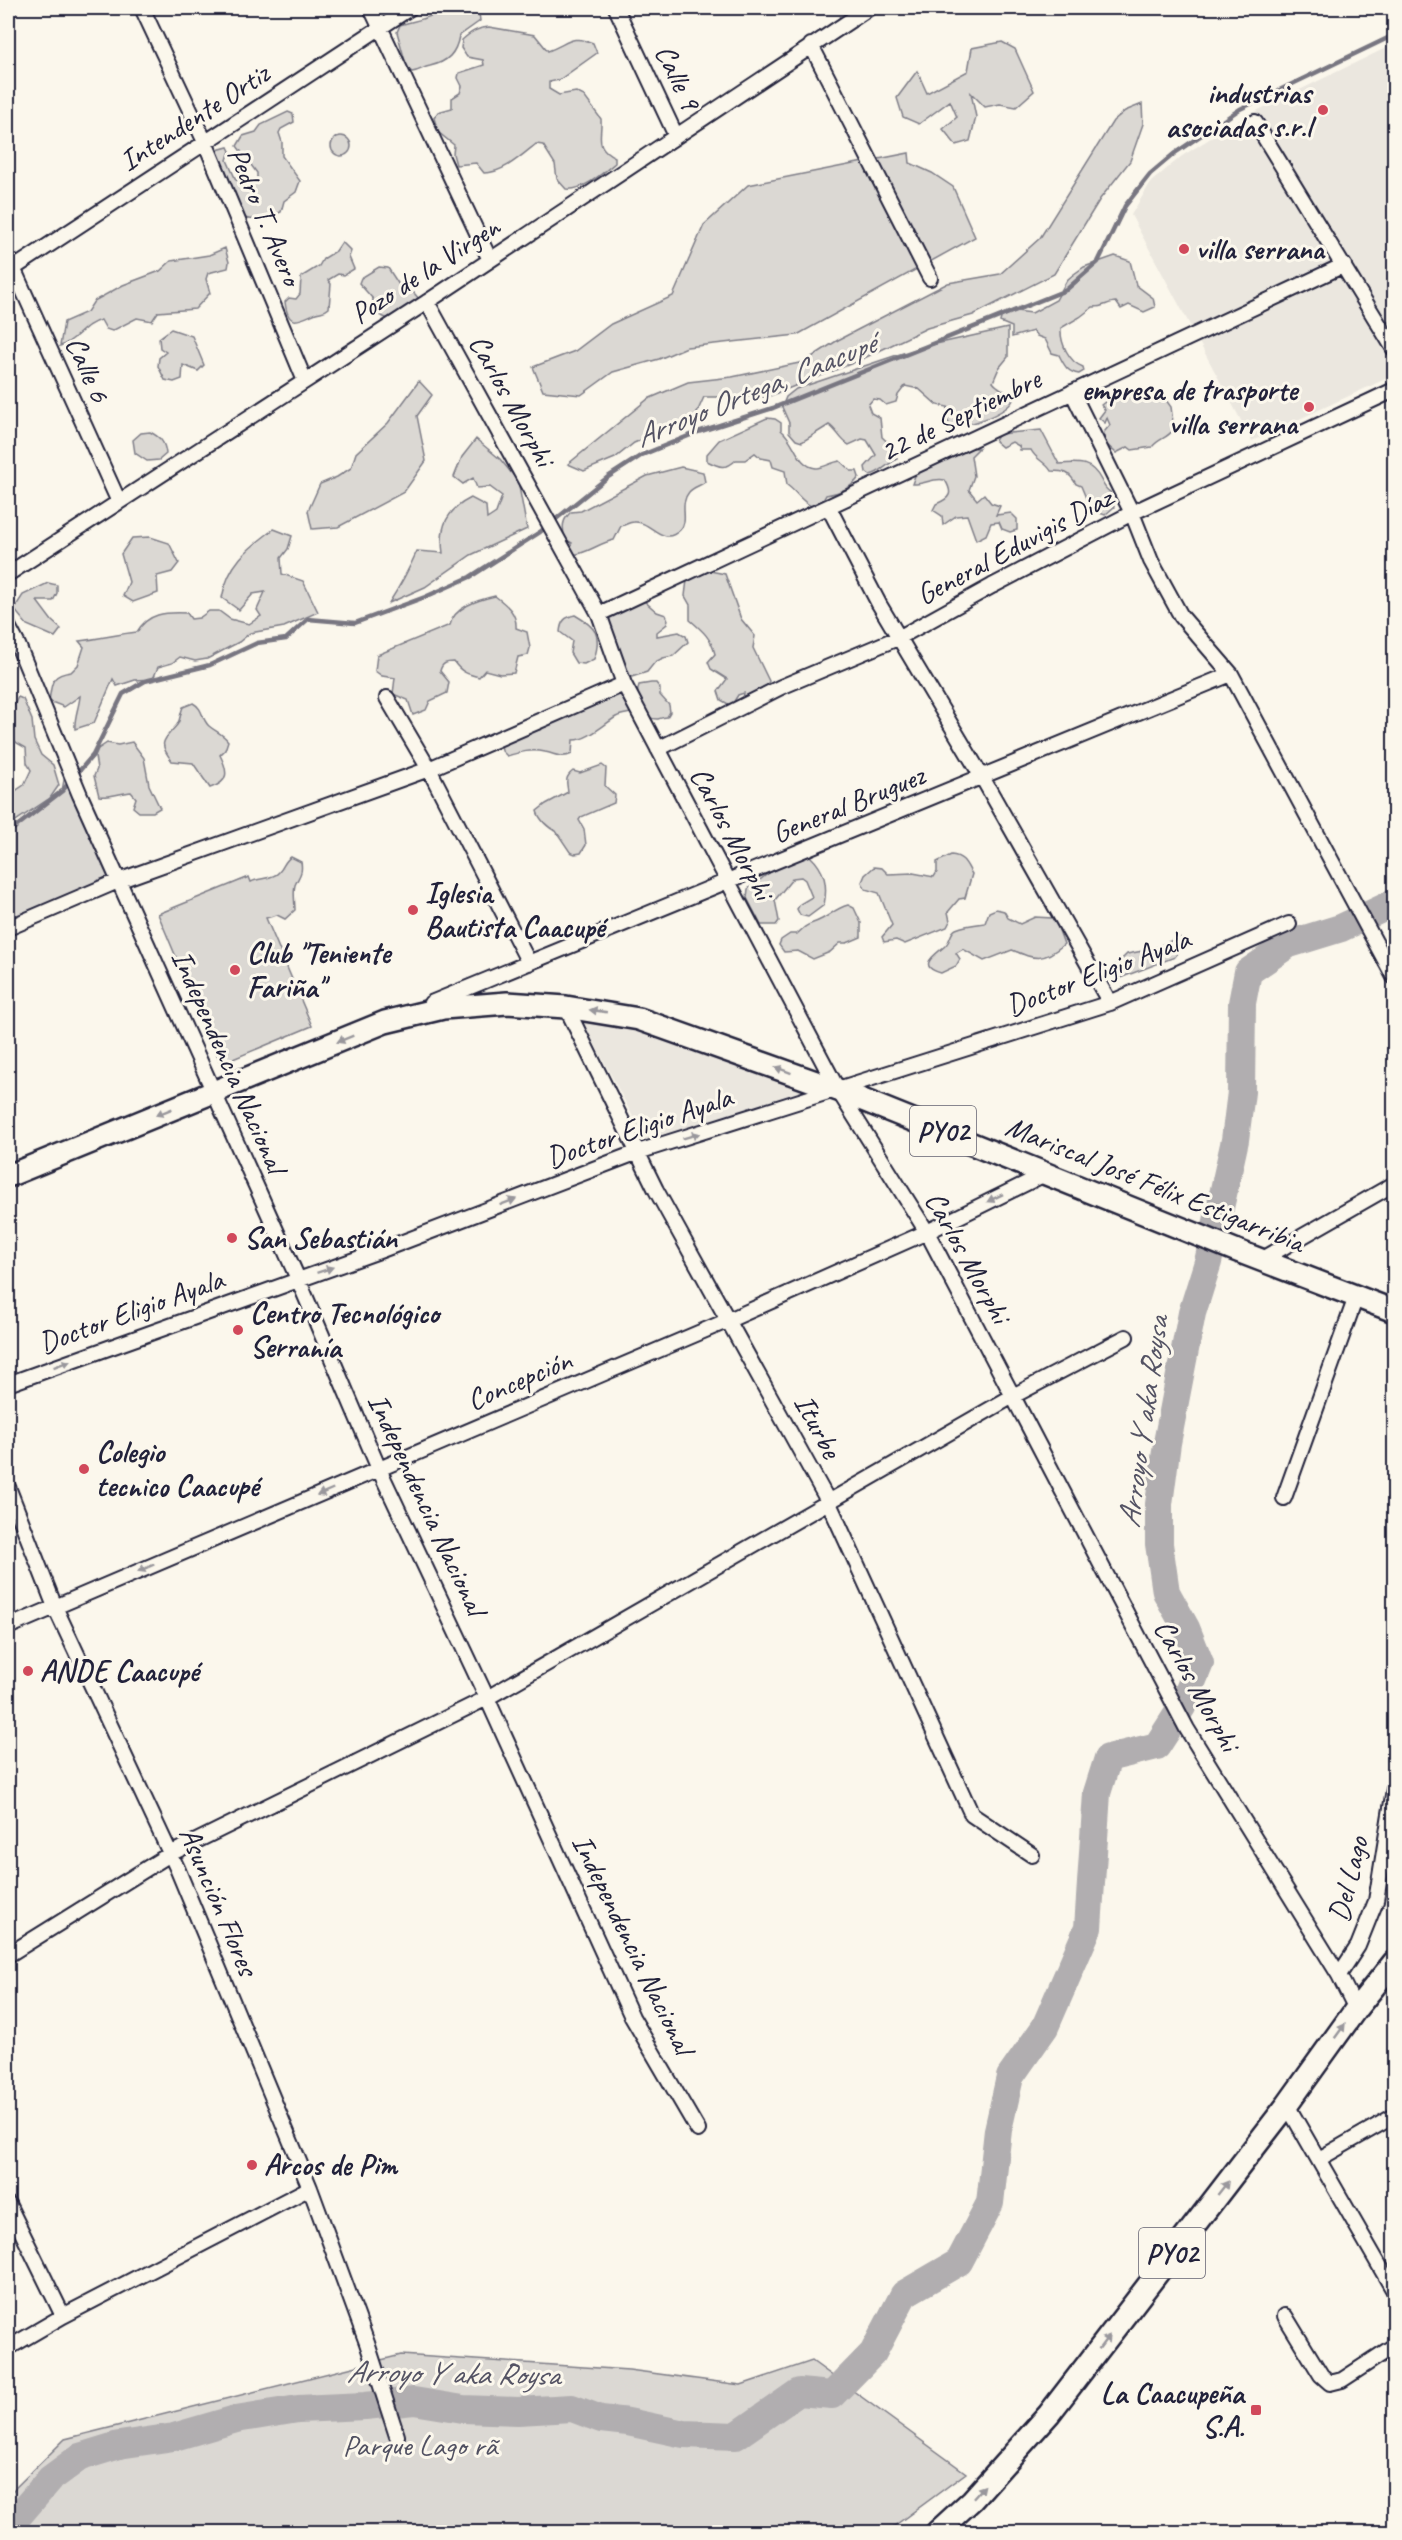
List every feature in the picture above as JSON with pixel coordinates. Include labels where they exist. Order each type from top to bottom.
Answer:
[{"type":"main road","name":"Mariscal José Félix Estigarribia","points":[[8,1176],[385,1023],[443,1008],[474,1005],[566,1007],[639,1019],[838,1090],[1235,1250],[1395,1311]]},
{"type":"main road","name":"PY02","points":[[942,2531],[1049,2414],[1287,2105],[1356,2009],[1395,1962]]},
{"type":"street","name":"Pedro T. Avero","points":[[142,8],[205,142],[305,381]]},
{"type":"street","points":[[371,8],[490,260]]},
{"type":"street","name":"Intendente Ortiz","points":[[9,266],[410,8]]},
{"type":"street","name":"Calle 9","points":[[616,8],[676,136]]},
{"type":"street","name":"Pozo de la Virgen","points":[[8,574],[427,302],[676,136],[811,45],[849,13],[869,8]]},
{"type":"street","points":[[811,45],[930,278]]},
{"type":"street","points":[[1255,122],[1395,348]]},
{"type":"street","name":"22 de Septiembre","points":[[599,614],[1344,265]]},
{"type":"street","name":"Calle 6","points":[[9,266],[119,502]]},
{"type":"street","name":"Carlos Morphi","points":[[427,302],[599,614],[624,684],[838,1090],[927,1232],[1187,1729],[1339,1976],[1356,2009]]},
{"type":"street","name":"General Eduvigis Díaz","points":[[658,749],[781,687],[900,637],[1132,513],[1395,390]]},
{"type":"street","points":[[1072,392],[1132,513],[1151,561],[1181,616],[1231,674],[1350,898],[1395,977]]},
{"type":"street","points":[[829,508],[879,604],[982,777],[1110,1003]]},
{"type":"street","name":"Independencia Nacional","points":[[8,626],[118,881],[298,1279],[379,1469],[487,1698],[632,2017],[698,2130]]},
{"type":"street","name":"General Bruguez","points":[[385,1023],[1231,674]]},
{"type":"street","points":[[8,928],[118,881],[429,769],[624,684]]},
{"type":"street","points":[[387,698],[429,769],[529,963]]},
{"type":"street","name":"Doctor Eligio Ayala","points":[[8,1384],[382,1250],[638,1152],[1110,1003],[1288,924]]},
{"type":"street","name":"Iturbe","points":[[566,1007],[656,1190],[828,1501],[972,1815],[1032,1855]]},
{"type":"street","name":"Concepción","points":[[8,1627],[729,1320],[927,1232],[1047,1173]]},
{"type":"street","points":[[1261,1260],[1395,1184]]},
{"type":"street","points":[[1284,1498],[1356,1297]]},
{"type":"street","points":[[8,1955],[170,1854],[487,1698],[1013,1396],[1126,1337]]},
{"type":"street","name":"Asunción Flores","points":[[8,1487],[55,1607],[170,1854],[310,2188],[367,2343],[397,2436]]},
{"type":"street","name":"Del Lago","points":[[1339,1976],[1358,1946],[1376,1901],[1395,1789]]},
{"type":"street","points":[[1287,2105],[1395,2291]]},
{"type":"street","points":[[1319,2159],[1395,2116]]},
{"type":"street","points":[[8,2348],[63,2316],[310,2188]]},
{"type":"street","points":[[8,2204],[63,2316]]},
{"type":"street","points":[[1285,2316],[1321,2374],[1330,2383],[1342,2380],[1395,2346]]},
{"type":"shaded area","points":[[1394,44],[1394,375],[1252,441],[1131,215],[1151,182],[1182,156],[1246,116]]},
{"type":"shaded area","points":[[578,1012],[635,1030],[810,1089],[645,1140]]},
{"type":"green space","points":[[443,8],[471,8],[479,13],[480,21],[459,36],[456,47],[446,59],[412,72],[407,68],[397,32],[400,25],[429,17]]},
{"type":"green space","points":[[489,27],[535,35],[548,51],[574,40],[580,39],[593,43],[597,53],[559,80],[549,82],[549,89],[559,95],[576,92],[584,96],[601,119],[600,141],[604,149],[615,157],[615,163],[598,177],[586,185],[566,189],[557,179],[555,164],[543,145],[536,144],[511,163],[491,172],[484,173],[476,163],[456,165],[453,154],[454,145],[438,132],[434,118],[438,112],[452,108],[452,98],[460,93],[462,86],[458,78],[459,73],[484,65],[483,60],[467,57],[461,48],[462,40],[474,31]]},
{"type":"green space","points":[[1002,42],[1015,49],[1034,91],[1016,107],[1000,104],[985,107],[971,93],[976,117],[970,141],[956,145],[943,129],[957,117],[950,101],[919,124],[903,117],[897,98],[917,71],[927,93],[968,71],[972,48]]},
{"type":"green space","points":[[1142,104],[1143,124],[1130,161],[1100,199],[1054,274],[973,315],[927,328],[858,361],[767,397],[704,397],[695,417],[634,443],[615,458],[584,471],[568,464],[648,399],[688,382],[732,377],[804,362],[838,340],[948,283],[1000,274],[1040,238],[1113,121],[1125,111]]},
{"type":"green space","points":[[288,112],[293,114],[294,122],[281,129],[279,133],[282,142],[282,156],[300,181],[296,192],[284,201],[281,212],[258,219],[245,218],[240,214],[231,198],[215,153],[217,150],[228,147],[230,151],[227,160],[236,180],[257,182],[257,173],[237,146],[243,136],[256,132],[261,125]]},
{"type":"green space","points":[[337,136],[345,136],[351,142],[351,150],[345,156],[337,156],[331,150],[331,142]]},
{"type":"green space","points":[[909,153],[910,163],[932,173],[953,187],[975,237],[797,335],[687,347],[659,359],[613,372],[581,395],[543,391],[533,367],[575,351],[611,324],[673,296],[704,225],[748,185]]},
{"type":"green space","points":[[342,242],[351,251],[349,257],[354,269],[328,280],[331,284],[329,308],[299,320],[291,319],[285,302],[289,298],[296,299],[300,294],[301,277],[319,266],[323,259],[336,251]]},
{"type":"green space","points":[[225,248],[229,262],[228,268],[208,273],[206,279],[210,293],[195,309],[158,312],[152,321],[137,318],[112,331],[106,329],[101,320],[89,325],[66,344],[60,346],[64,322],[87,312],[94,301],[123,285],[160,271],[171,261],[209,255]]},
{"type":"green space","points":[[1115,256],[1130,261],[1136,285],[1153,298],[1155,307],[1144,312],[1129,305],[1121,309],[1116,302],[1113,302],[1093,307],[1061,328],[1066,351],[1078,365],[1083,367],[1084,371],[1079,374],[1069,370],[1059,355],[1052,353],[1045,339],[1037,336],[1033,331],[1012,337],[1012,327],[1000,322],[1002,314],[1016,311],[1032,313],[1056,300],[1067,280],[1074,274],[1084,267]]},
{"type":"green space","points":[[379,267],[388,268],[403,291],[414,293],[419,299],[401,319],[386,318],[372,312],[373,299],[359,283],[361,278]]},
{"type":"green space","points":[[1008,328],[1008,357],[999,368],[993,382],[1011,397],[1013,400],[1009,405],[985,419],[957,426],[950,425],[946,418],[948,407],[937,405],[919,389],[905,386],[896,402],[886,405],[880,400],[873,399],[868,405],[871,413],[880,418],[882,437],[894,448],[897,459],[877,472],[870,475],[866,472],[865,467],[876,455],[867,440],[862,439],[849,445],[829,425],[802,442],[796,440],[789,432],[789,423],[782,407],[786,397],[796,389],[918,348]]},
{"type":"green space","points":[[171,329],[192,336],[204,365],[198,371],[183,365],[182,379],[174,382],[165,380],[158,366],[159,358],[166,352],[160,348],[159,338]]},
{"type":"green space","points":[[419,381],[432,395],[417,416],[426,461],[404,492],[338,527],[312,529],[308,511],[320,484],[351,468],[356,453],[388,423]]},
{"type":"green space","points":[[1130,393],[1141,401],[1151,395],[1161,393],[1171,407],[1174,429],[1152,447],[1132,450],[1128,447],[1116,453],[1105,443],[1104,432],[1110,425],[1107,418],[1105,423],[1099,418],[1105,410],[1101,405],[1115,394]]},
{"type":"green space","points":[[767,418],[781,423],[781,430],[805,463],[819,468],[840,461],[851,471],[857,471],[859,477],[845,489],[826,495],[822,502],[813,507],[787,485],[785,471],[773,467],[771,460],[761,458],[755,453],[745,460],[736,460],[726,466],[707,461],[707,454],[719,440]]},
{"type":"green space","points":[[1041,430],[1059,464],[1084,464],[1097,474],[1110,492],[1114,507],[1105,515],[1091,510],[1081,486],[1076,484],[1069,475],[1051,471],[1031,450],[1020,450],[1019,446],[1012,442],[1002,447],[995,441],[999,434]]},
{"type":"green space","points":[[150,432],[159,438],[164,446],[166,454],[159,460],[147,461],[135,453],[133,440],[141,433]]},
{"type":"green space","points":[[476,439],[500,459],[518,481],[527,529],[471,555],[425,587],[389,603],[417,551],[443,553],[442,535],[446,520],[456,508],[471,498],[486,506],[487,519],[496,513],[502,496],[490,487],[477,488],[473,478],[463,484],[454,477],[462,457]]},
{"type":"green space","points":[[963,448],[979,448],[971,456],[974,476],[969,490],[977,500],[984,494],[991,503],[1000,506],[996,515],[1011,513],[1017,519],[1017,530],[1010,532],[1002,529],[999,522],[991,523],[986,535],[976,540],[967,515],[956,516],[943,525],[942,516],[933,510],[936,504],[945,500],[949,495],[949,488],[945,480],[912,484],[916,473]]},
{"type":"green space","points":[[681,467],[703,472],[705,482],[691,490],[686,497],[683,526],[674,535],[662,535],[646,525],[631,522],[621,526],[614,540],[583,553],[571,555],[567,549],[572,543],[565,539],[563,527],[564,521],[571,512],[581,511],[647,476]]},
{"type":"green space","points":[[274,529],[292,536],[288,549],[281,558],[282,574],[303,581],[318,612],[284,627],[250,633],[239,642],[207,659],[195,661],[180,657],[172,663],[158,667],[153,679],[135,680],[117,686],[113,679],[94,723],[75,729],[80,696],[64,707],[49,701],[53,681],[59,675],[71,672],[78,665],[84,647],[79,641],[137,632],[152,617],[171,613],[187,613],[191,619],[199,618],[209,611],[219,611],[230,619],[249,624],[261,616],[257,610],[265,592],[253,594],[239,610],[222,598],[229,576],[240,558]]},
{"type":"green space","points":[[150,537],[169,543],[179,563],[172,572],[157,576],[158,593],[133,602],[123,596],[129,582],[121,554],[132,538]]},
{"type":"green space","points":[[710,571],[725,574],[741,619],[755,636],[753,648],[769,681],[763,694],[743,699],[744,693],[738,695],[733,703],[728,704],[721,700],[718,691],[727,679],[711,669],[708,662],[715,654],[713,648],[706,635],[690,620],[690,605],[685,596],[687,580]]},
{"type":"green space","points":[[48,583],[57,585],[57,593],[53,601],[37,601],[61,629],[55,637],[27,625],[14,609],[23,595]]},
{"type":"green space","points":[[495,596],[513,614],[516,628],[527,632],[530,648],[528,655],[518,657],[514,673],[500,674],[485,670],[479,677],[465,672],[454,662],[445,664],[440,671],[449,682],[447,693],[430,701],[426,710],[413,715],[408,700],[393,694],[395,678],[382,676],[375,671],[377,655],[450,625],[456,613],[462,609],[474,602]]},
{"type":"green space","points":[[643,600],[657,612],[666,615],[668,620],[667,624],[657,632],[657,636],[679,632],[686,636],[688,642],[673,656],[655,662],[647,672],[632,677],[620,661],[620,649],[611,632],[609,614]]},
{"type":"green space","points":[[575,615],[592,628],[597,638],[594,659],[584,664],[576,663],[570,653],[572,641],[560,632],[564,620]]},
{"type":"green space","points":[[656,683],[660,688],[660,695],[669,705],[670,712],[667,717],[652,718],[644,712],[641,706],[638,695],[639,685]]},
{"type":"green space","points":[[623,692],[635,712],[618,716],[590,735],[573,740],[572,754],[562,756],[531,751],[507,756],[502,751],[500,739],[542,729],[545,725],[602,696]]},
{"type":"green space","points":[[18,697],[23,699],[32,720],[34,740],[41,755],[53,765],[59,785],[50,798],[8,826],[8,796],[24,785],[31,770],[27,763],[26,748],[8,734],[8,708],[13,707]]},
{"type":"green space","points":[[193,703],[199,708],[209,726],[228,741],[225,750],[220,755],[226,771],[224,779],[210,788],[193,763],[172,761],[164,745],[166,738],[178,723],[183,707]]},
{"type":"green space","points":[[132,742],[144,758],[149,785],[160,808],[153,812],[139,812],[133,807],[136,798],[131,792],[99,796],[94,776],[97,769],[95,756],[98,749],[107,743],[118,745]]},
{"type":"green space","points":[[67,764],[118,881],[8,928],[8,833],[62,791]]},
{"type":"green space","points":[[602,765],[606,768],[605,786],[615,795],[614,803],[581,817],[579,820],[584,829],[586,845],[581,853],[575,854],[570,852],[556,831],[544,823],[537,811],[568,792],[567,778],[573,771],[580,773]]},
{"type":"green space","points":[[951,855],[962,859],[972,874],[965,898],[959,899],[948,912],[950,921],[947,927],[905,944],[896,940],[884,942],[882,937],[892,925],[879,893],[865,889],[862,882],[865,875],[874,867],[882,868],[888,874],[913,873],[934,877],[937,872],[937,862]]},
{"type":"green space","points":[[810,856],[824,878],[826,891],[824,905],[808,917],[800,915],[797,909],[800,904],[812,897],[805,880],[801,877],[793,878],[775,900],[779,921],[776,925],[761,925],[747,898],[748,889],[784,863]]},
{"type":"green space","name":"Club \"Teniente Fariña\"","points":[[291,857],[301,862],[300,874],[294,888],[295,910],[285,919],[277,915],[266,918],[312,1026],[221,1064],[158,914],[249,877],[251,882],[274,876]]},
{"type":"green space","points":[[848,905],[854,908],[861,923],[861,937],[847,943],[840,943],[830,952],[813,959],[798,951],[784,952],[779,945],[781,940],[790,934],[797,934],[807,925]]},
{"type":"green space","points":[[996,909],[1004,911],[1008,918],[1020,924],[1035,917],[1052,918],[1064,944],[1044,957],[1026,956],[1012,950],[984,961],[963,949],[956,953],[960,959],[956,966],[941,973],[929,967],[930,959],[946,945],[954,930],[985,923],[989,912]]},
{"type":"green space","points":[[1179,937],[1182,939],[1181,948],[1175,957],[1120,978],[1115,966],[1127,954],[1153,949]]},
{"type":"green space","name":"Parque Lago rã","points":[[401,2355],[629,2370],[741,2385],[812,2361],[966,2473],[886,2532],[8,2532],[8,2495],[65,2439]]},
{"type":"waterway","name":"Arroyo Ortega, Caacupé","points":[[8,833],[62,791],[93,755],[123,694],[145,681],[210,665],[257,643],[286,639],[308,619],[355,623],[425,597],[470,577],[540,532],[608,477],[642,455],[698,432],[773,408],[1066,290],[1098,262],[1125,206],[1150,174],[1175,153],[1240,109],[1394,35]]},
{"type":"waterway","name":"Arroyo Y aka Roysa","points":[[8,2528],[50,2479],[80,2457],[119,2445],[174,2437],[236,2419],[298,2409],[414,2401],[463,2409],[518,2411],[572,2408],[601,2419],[628,2422],[684,2434],[736,2436],[799,2392],[832,2395],[873,2353],[904,2294],[959,2262],[990,2203],[998,2130],[1010,2077],[1045,2027],[1088,1928],[1097,1793],[1108,1758],[1157,1746],[1182,1707],[1200,1663],[1186,1628],[1166,1592],[1159,1544],[1159,1504],[1167,1443],[1192,1313],[1208,1262],[1235,1140],[1241,1092],[1242,1003],[1248,972],[1289,944],[1341,928],[1394,903]]},
{"type":"place","name":"industrias asociadas s.r.l","points":[[1323,110]]},
{"type":"place","name":"villa serrana","points":[[1184,249]]},
{"type":"place","name":"empresa de trasporte villa serrana","points":[[1309,407]]},
{"type":"place","name":"Iglesia Bautista Caacupé","points":[[413,910]]},
{"type":"place","name":"Club \"Teniente Fariña\"","points":[[235,970]]},
{"type":"place","name":"San Sebastián","points":[[232,1238]]},
{"type":"place","name":"Centro Tecnológico Serranía","points":[[238,1330]]},
{"type":"place","name":"Colegio tecnico Caacupé","points":[[84,1469]]},
{"type":"place","name":"ANDE Caacupé","points":[[28,1671]]},
{"type":"place","name":"Arcos de Pim","points":[[252,2165]]},
{"type":"place","name":"La Caacupeña S.A.","points":[[1256,2410]]}]
